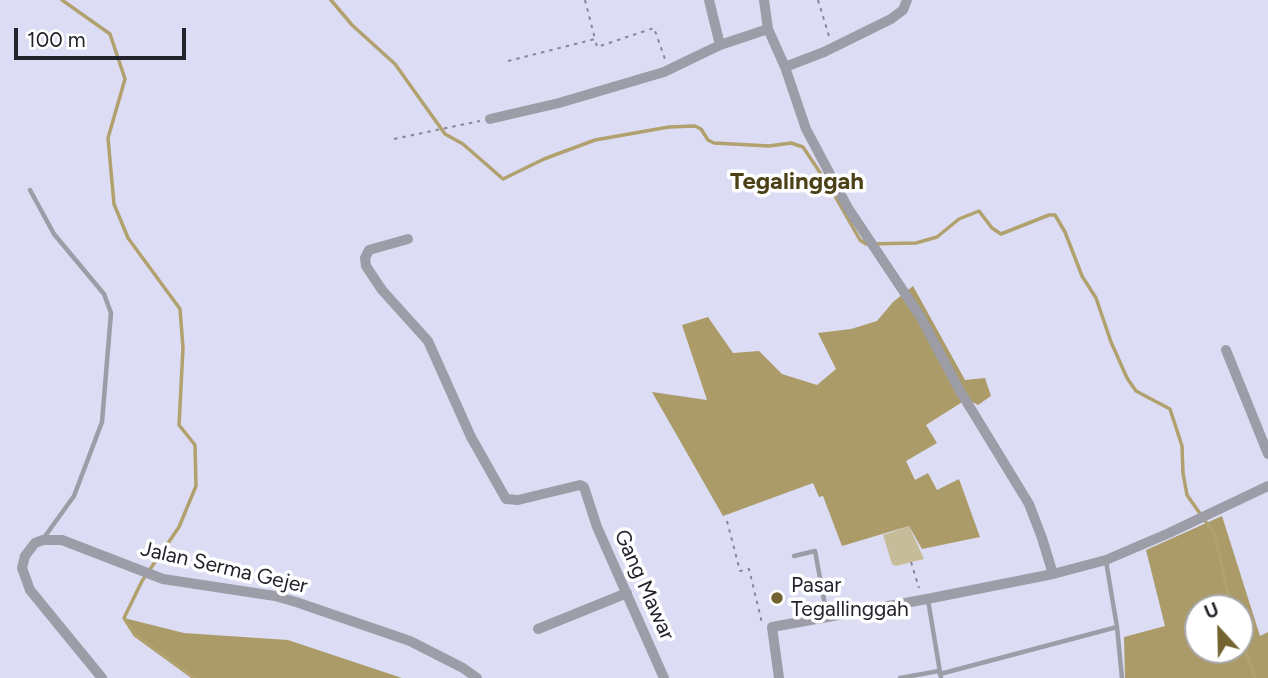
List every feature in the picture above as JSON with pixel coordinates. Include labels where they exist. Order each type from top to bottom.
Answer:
[{"type":"street","points":[[709,0],[720,45]]},
{"type":"street","points":[[764,0],[768,29],[785,67],[806,128],[848,208],[920,316],[960,391],[1020,488],[1037,522],[1053,574]]},
{"type":"street","points":[[785,67],[833,48],[891,19],[903,10],[907,0]]},
{"type":"street","points":[[490,119],[559,103],[669,69],[720,45],[768,29]]},
{"type":"street","name":"Gang Mawar","points":[[408,239],[369,250],[365,258],[366,266],[382,290],[428,341],[471,438],[506,499],[518,500],[580,485],[584,488],[590,509],[664,678]]},
{"type":"street","points":[[1226,349],[1268,454]]},
{"type":"street","points":[[779,678],[772,627],[924,600],[1053,574],[1106,560],[1268,486]]},
{"type":"street","points":[[43,540],[30,548],[25,556],[22,568],[24,577],[30,590],[102,678]]},
{"type":"street","name":"Jalan Serma Gejer","points":[[43,540],[62,540],[163,579],[275,596],[296,602],[410,641],[477,678]]},
{"type":"street","points":[[538,629],[627,593]]},
{"type":"lane","points":[[30,190],[54,234],[104,294],[111,313],[103,422],[74,496],[43,540]]},
{"type":"lane","points":[[794,556],[815,551],[827,617]]},
{"type":"lane","points":[[1106,560],[1122,678]]},
{"type":"lane","points":[[924,600],[940,674]]},
{"type":"lane","points":[[900,678],[940,674],[1117,626]]},
{"type":"path","points":[[585,0],[597,47],[654,29],[669,69]]},
{"type":"path","points":[[818,0],[833,48]]},
{"type":"path","points":[[508,61],[595,40]]},
{"type":"path","points":[[394,139],[490,119]]},
{"type":"path","points":[[727,521],[740,571],[749,569],[762,623],[772,627]]},
{"type":"path","points":[[911,562],[924,600]]},
{"type":"shaded area","points":[[913,286],[965,380],[985,378],[991,396],[978,405],[967,399],[926,425],[937,443],[906,461],[915,480],[928,473],[937,490],[959,479],[980,537],[922,549],[909,526],[842,546],[823,496],[819,497],[813,483],[723,516],[652,392],[707,400],[682,325],[708,317],[733,353],[759,351],[782,374],[817,385],[836,369],[818,333],[851,329],[877,321],[893,302]]},
{"type":"shaded area","points":[[1222,516],[1247,594],[1184,594],[1184,664],[1254,664],[1254,617],[1260,636],[1268,632],[1268,678],[1125,678],[1124,637],[1165,626],[1146,550]]},
{"type":"shaded area","points":[[909,526],[924,559],[896,566],[892,564],[883,535]]},
{"type":"shaded area","points":[[124,618],[184,633],[288,640],[402,678],[194,678],[135,635]]},
{"type":"waterway","points":[[62,0],[110,34],[125,79],[108,138],[114,204],[128,238],[180,309],[183,348],[179,425],[195,445],[196,486],[179,527],[142,581],[124,618],[135,635],[194,678]]},
{"type":"waterway","points":[[331,0],[352,25],[395,64],[445,134],[463,144],[503,179],[544,159],[595,140],[669,127],[695,126],[714,143],[769,146],[791,143],[803,147],[860,240],[866,244],[916,243],[937,237],[959,219],[979,211],[992,228],[1001,234],[1055,215],[1065,232],[1082,276],[1096,298],[1127,378],[1136,391],[1170,409],[1182,446],[1187,495],[1215,535],[1228,594]]},
{"type":"waterway","points":[[1250,664],[1255,678]]},
{"type":"place","name":"Pasar Tegallinggah","points":[[777,598]]},
{"type":"district","name":"Tegalinggah","points":[[797,182]]}]
